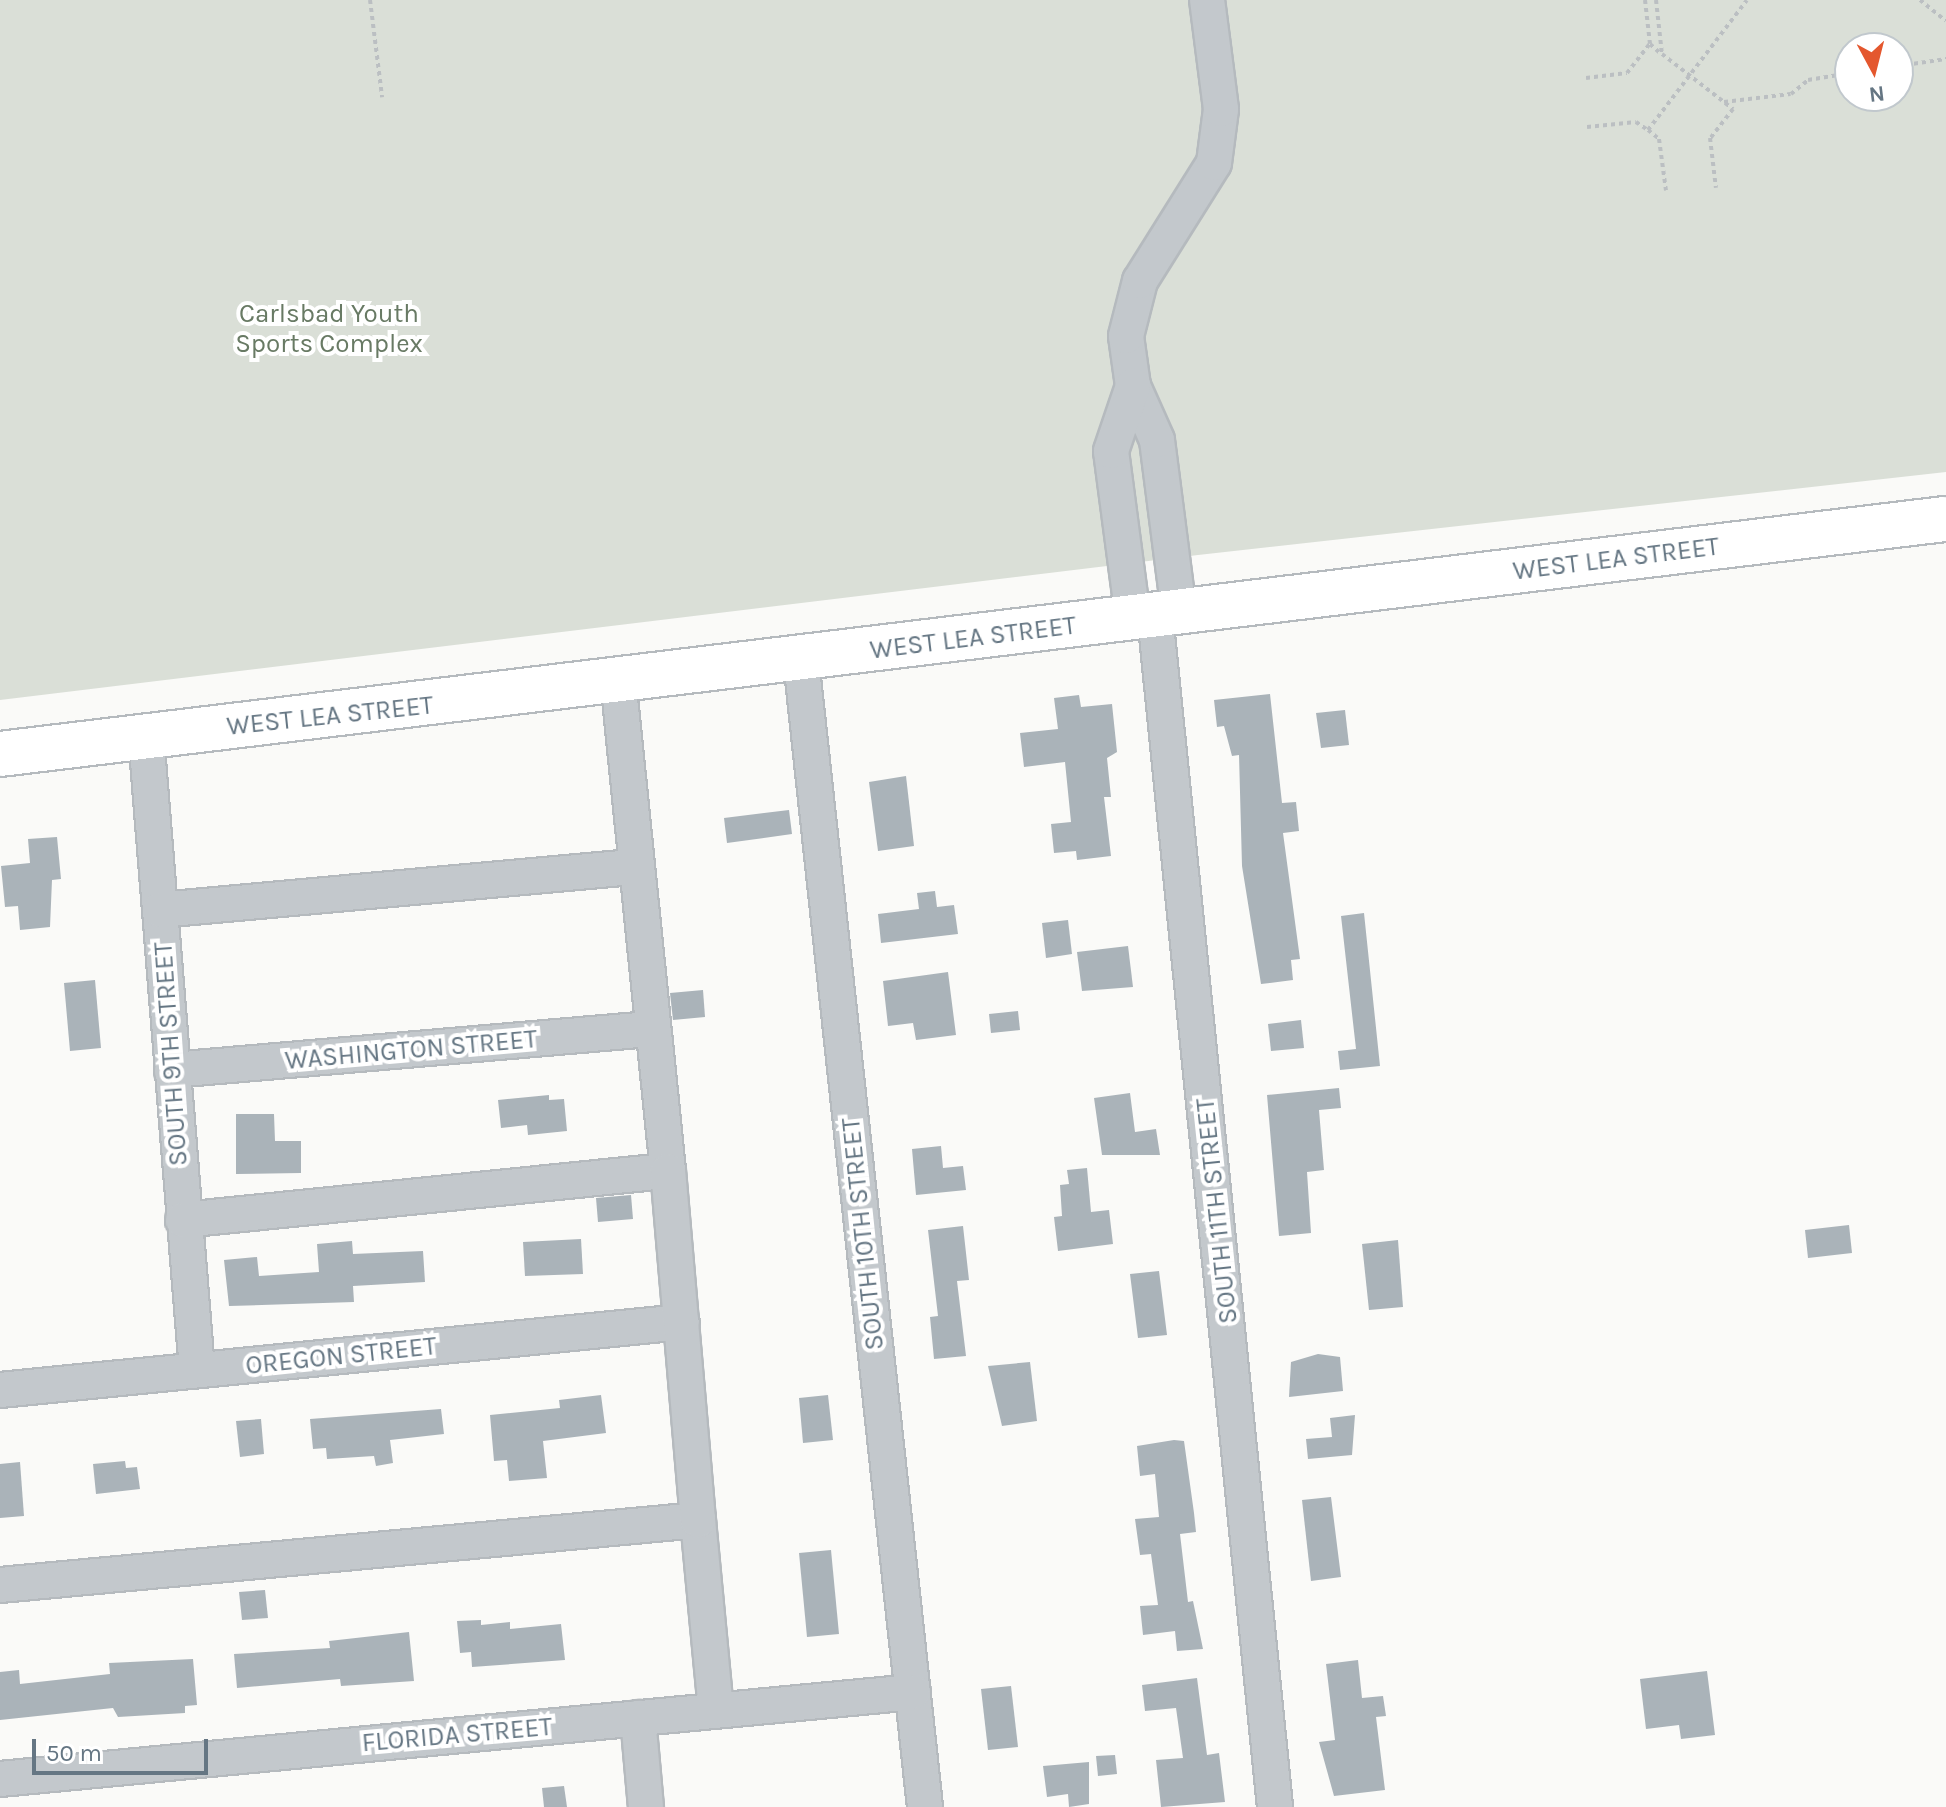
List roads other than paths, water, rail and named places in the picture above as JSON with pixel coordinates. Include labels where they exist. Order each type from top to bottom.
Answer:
[{"type":"main road","name":"WEST LEA STREET","points":[[0,754],[801,660],[1946,519]]},
{"type":"street","points":[[1156,615],[1157,440],[1133,386],[1126,336],[1133,300],[1152,258],[1208,181],[1218,146],[1221,109],[1207,0]]},
{"type":"street","points":[[1133,386],[1111,451],[1156,615]]},
{"type":"street","name":"SOUTH 11TH STREET","points":[[1156,615],[1275,1807]]},
{"type":"street","name":"SOUTH 10TH STREET","points":[[801,660],[925,1807]]},
{"type":"street","points":[[618,681],[650,1029],[668,1171],[716,1710]]},
{"type":"street","name":"SOUTH 9TH STREET","points":[[146,736],[197,1370]]},
{"type":"street","points":[[160,910],[637,867]]},
{"type":"street","name":"WASHINGTON STREET","points":[[172,1070],[650,1029]]},
{"type":"street","points":[[183,1220],[668,1171]]},
{"type":"street","name":"OREGON STREET","points":[[0,1390],[682,1322]]},
{"type":"street","points":[[0,1585],[698,1520]]},
{"type":"street","name":"FLORIDA STREET","points":[[0,1779],[913,1692]]},
{"type":"street","points":[[638,1718],[646,1807]]},
{"type":"park label","name":"Carlsbad Youth Sports Complex","points":[[329,329]]}]
